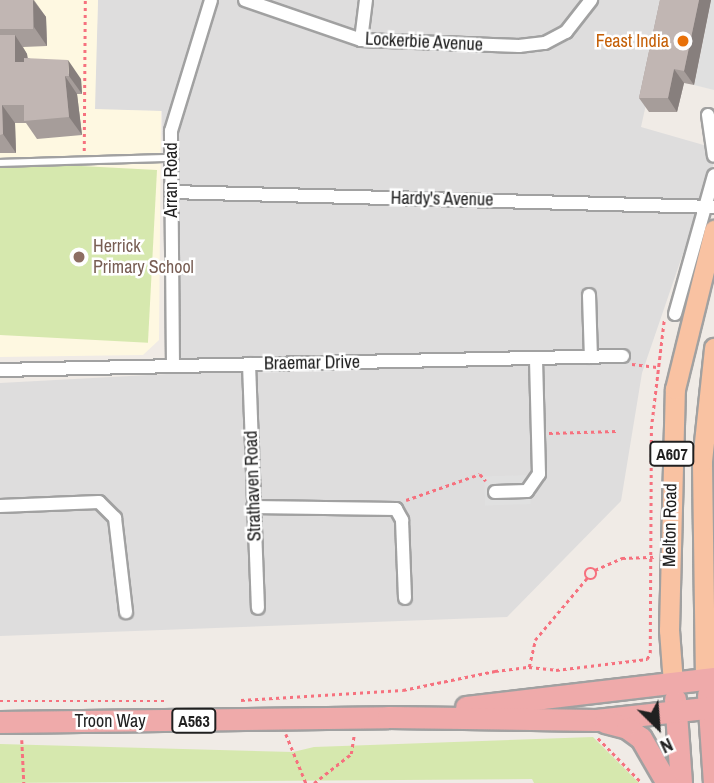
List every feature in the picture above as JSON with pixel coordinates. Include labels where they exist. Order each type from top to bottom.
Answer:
[{"type":"highway","name":"Troon Way","points":[[388,717],[710,678]]},
{"type":"highway","name":"Melton Road","points":[[710,678],[714,783]]},
{"type":"highway","name":"Melton Road","points":[[673,683],[678,713],[681,783]]},
{"type":"highway","name":"Troon Way","points":[[0,722],[388,717],[594,726],[712,708]]},
{"type":"highway","points":[[594,726],[626,728],[641,738],[667,783]]},
{"type":"main road","name":"Melton Road","points":[[673,683],[669,630],[671,459],[675,389],[714,230]]},
{"type":"main road","points":[[685,341],[714,346]]},
{"type":"main road","name":"Melton Road","points":[[710,678],[707,556],[709,429],[714,346]]},
{"type":"street","name":"Arran Road","points":[[173,366],[170,158],[172,131],[211,0]]},
{"type":"street","name":"Lockerbie Avenue","points":[[245,0],[361,40],[545,43],[566,32],[591,0]]},
{"type":"street","points":[[361,40],[366,0]]},
{"type":"street","points":[[708,116],[714,156]]},
{"type":"street","points":[[675,311],[710,206],[714,175]]},
{"type":"street","name":"Hardy's Avenue","points":[[171,192],[710,206]]},
{"type":"street","points":[[589,295],[591,356]]},
{"type":"street","name":"Braemar Drive","points":[[0,370],[623,356]]},
{"type":"street","points":[[495,492],[527,491],[535,484],[539,474],[536,358]]},
{"type":"street","name":"Strathaven Road","points":[[249,364],[258,608]]},
{"type":"street","points":[[0,506],[99,502],[115,518],[126,612]]},
{"type":"street","points":[[253,507],[396,509],[402,520],[405,598]]},
{"type":"lane","points":[[0,163],[170,158]]},
{"type":"path","points":[[84,160],[85,0]]},
{"type":"path","points":[[239,700],[403,690],[529,667],[556,670],[646,659],[650,653],[648,557],[651,429],[666,307],[675,311]]},
{"type":"path","points":[[623,356],[623,365],[667,370]]},
{"type":"path","points":[[538,433],[616,431]]},
{"type":"path","points":[[396,509],[413,494],[480,474],[495,492]]},
{"type":"path","points":[[529,667],[535,640],[587,578],[588,570],[595,570],[622,558],[648,557]]},
{"type":"path","points":[[587,578],[595,579],[595,570]]},
{"type":"path","points":[[0,701],[171,701]]},
{"type":"path","points":[[594,726],[642,783]]},
{"type":"path","points":[[314,783],[351,754],[355,731]]},
{"type":"path","points":[[285,732],[306,783]]},
{"type":"path","points":[[22,737],[24,783]]},
{"type":"shaded area","name":"Herrick Primary School","points":[[0,0],[98,0],[95,109],[161,111],[159,340],[143,355],[0,357]]},
{"type":"shaded area","points":[[98,0],[669,0],[641,127],[714,148],[714,163],[642,373],[621,501],[507,617],[0,636],[0,383],[167,374],[162,111],[94,110]]},
{"type":"shaded area","points":[[711,0],[714,0],[714,90],[694,85]]},
{"type":"shaded area","points":[[530,475],[531,504],[485,506],[484,477]]},
{"type":"green space","points":[[0,162],[157,170],[148,343],[0,335]]},
{"type":"green space","points":[[593,737],[639,783],[534,783],[532,779],[0,783],[0,744],[293,752],[314,747]]},
{"type":"building","points":[[0,0],[33,0],[33,29],[0,29]]},
{"type":"building","points":[[660,0],[699,0],[684,71],[674,69],[668,98],[639,98]]},
{"type":"building","points":[[0,35],[15,35],[15,62],[24,62],[24,58],[68,60],[69,76],[65,76],[69,117],[24,121],[24,105],[2,105],[3,134],[0,135]]},
{"type":"place","name":"Feast India","points":[[683,41]]},
{"type":"place","name":"Herrick Primary School","points":[[79,257]]}]
